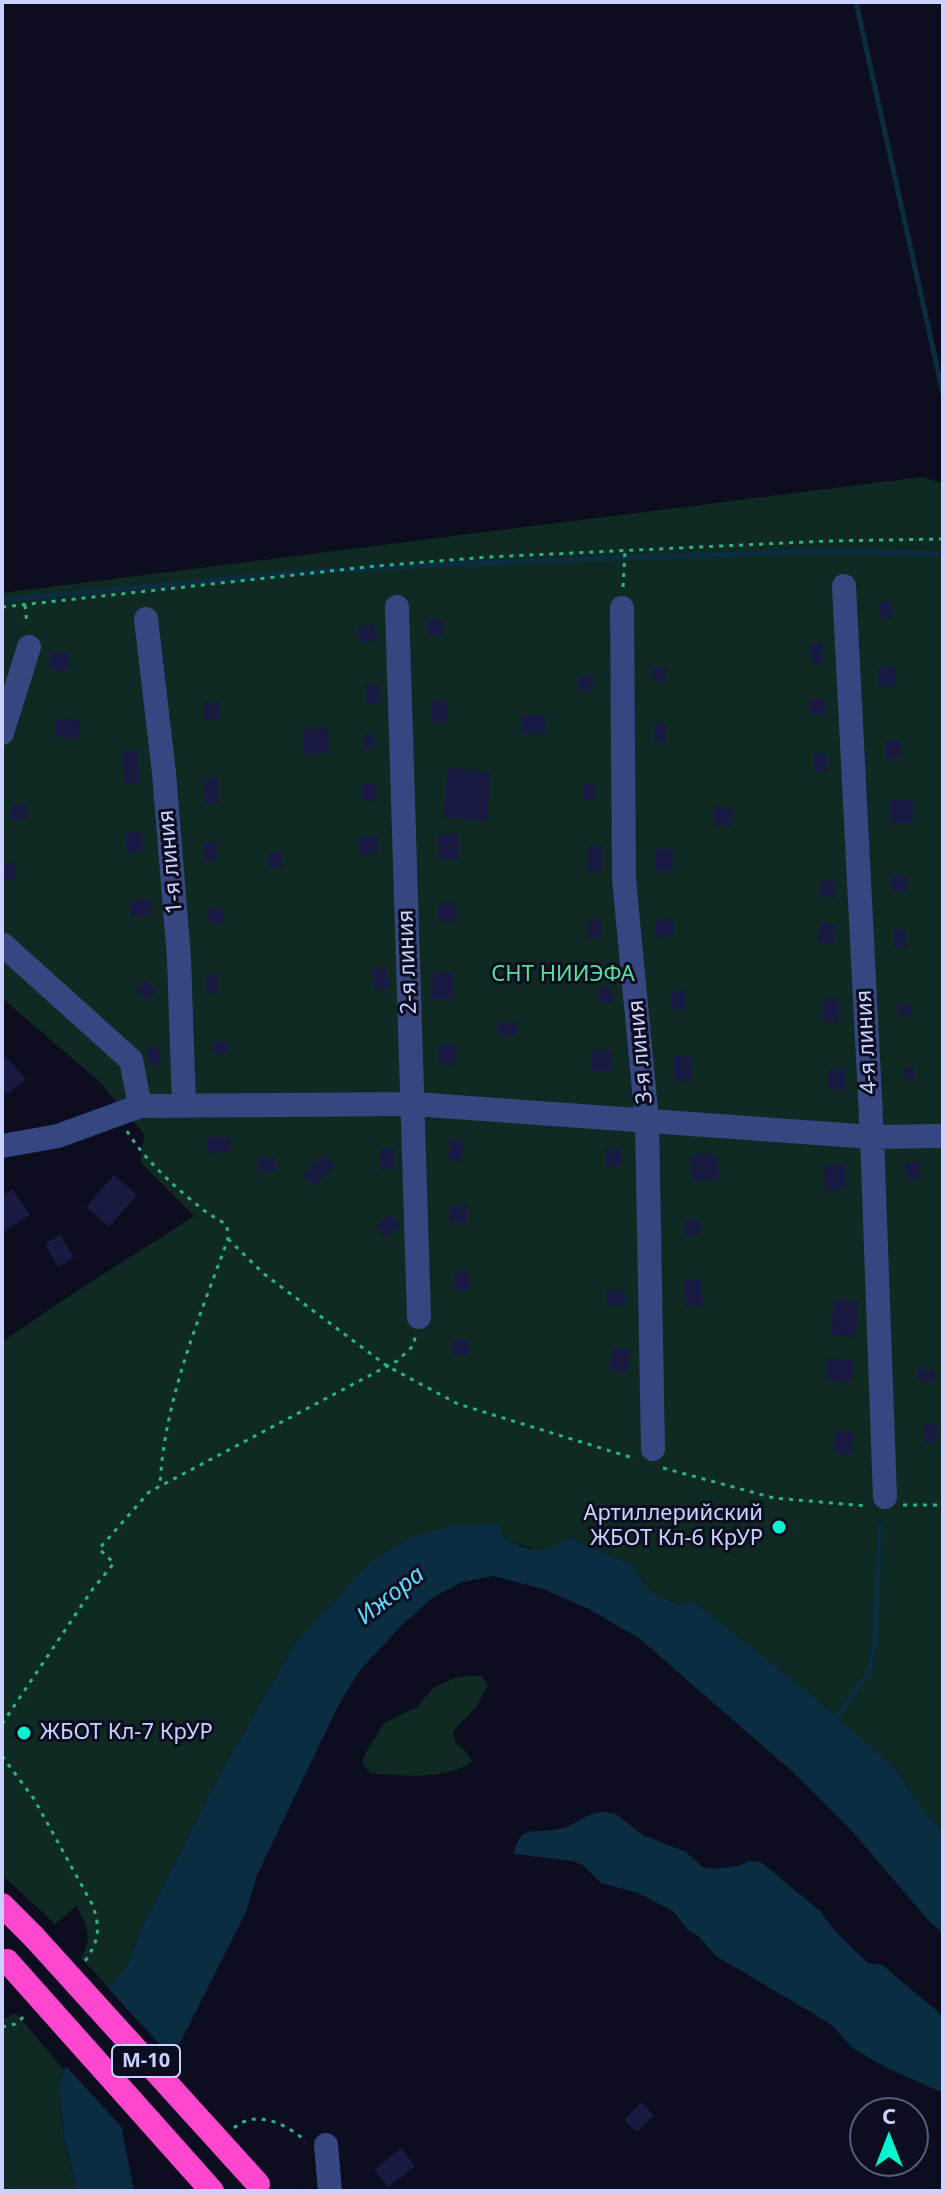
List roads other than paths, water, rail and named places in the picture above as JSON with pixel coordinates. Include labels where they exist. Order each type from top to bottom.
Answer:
[{"type":"highway","name":"М-10","points":[[2,1905],[261,2188]]},
{"type":"highway","name":"М-10","points":[[4,1959],[212,2191]]},
{"type":"street","name":"4-я линия","points":[[844,586],[872,1137],[886,1503]]},
{"type":"street","name":"2-я линия","points":[[397,607],[419,1317]]},
{"type":"street","name":"3-я линия","points":[[622,608],[624,879],[647,1121],[649,1458]]},
{"type":"street","name":"1-я линия","points":[[146,619],[164,773],[179,958],[184,1106]]},
{"type":"street","points":[[2,733],[29,647]]},
{"type":"street","points":[[2,944],[131,1060],[140,1106]]},
{"type":"street","points":[[2,1146],[58,1136],[140,1106],[414,1104],[872,1137],[943,1136]]},
{"type":"street","points":[[326,2145],[330,2191]]},
{"type":"water","name":"Ижора","points":[[500,1524],[504,1538],[530,1549],[552,1548],[568,1537],[632,1565],[645,1586],[659,1597],[678,1604],[694,1602],[814,1697],[895,1768],[943,1833],[943,1933],[929,1921],[851,1830],[795,1774],[640,1639],[589,1609],[543,1589],[493,1576],[462,1582],[432,1598],[399,1628],[361,1669],[339,1704],[257,1875],[246,1912],[173,2057],[122,2130],[134,2191],[77,2191],[64,2137],[59,2089],[64,2070],[109,1988],[127,1966],[144,1923],[225,1765],[296,1642],[371,1562],[410,1538],[455,1525]]},
{"type":"water","points":[[601,1812],[614,1813],[643,1835],[686,1852],[703,1867],[714,1869],[750,1861],[761,1862],[820,1911],[861,1957],[870,1964],[881,1964],[943,2016],[943,2093],[887,2068],[852,2048],[834,2027],[716,1956],[673,1911],[638,1893],[601,1883],[584,1866],[574,1861],[514,1854],[520,1837],[525,1834],[565,1827]]},
{"type":"waterway","points":[[856,2],[943,394]]},
{"type":"waterway","points":[[2,600],[304,572],[477,563],[824,551],[943,554]]},
{"type":"waterway","points":[[836,1718],[868,1673],[875,1643],[880,1526]]},
{"type":"place","name":"Артиллерийский ЖБОТ Кл-6 КрУР","points":[[779,1527]]},
{"type":"place","name":"ЖБОТ Кл-7 КрУР","points":[[24,1733]]},
{"type":"park label","name":"СНТ НИИЭФА","points":[[563,975]]}]
